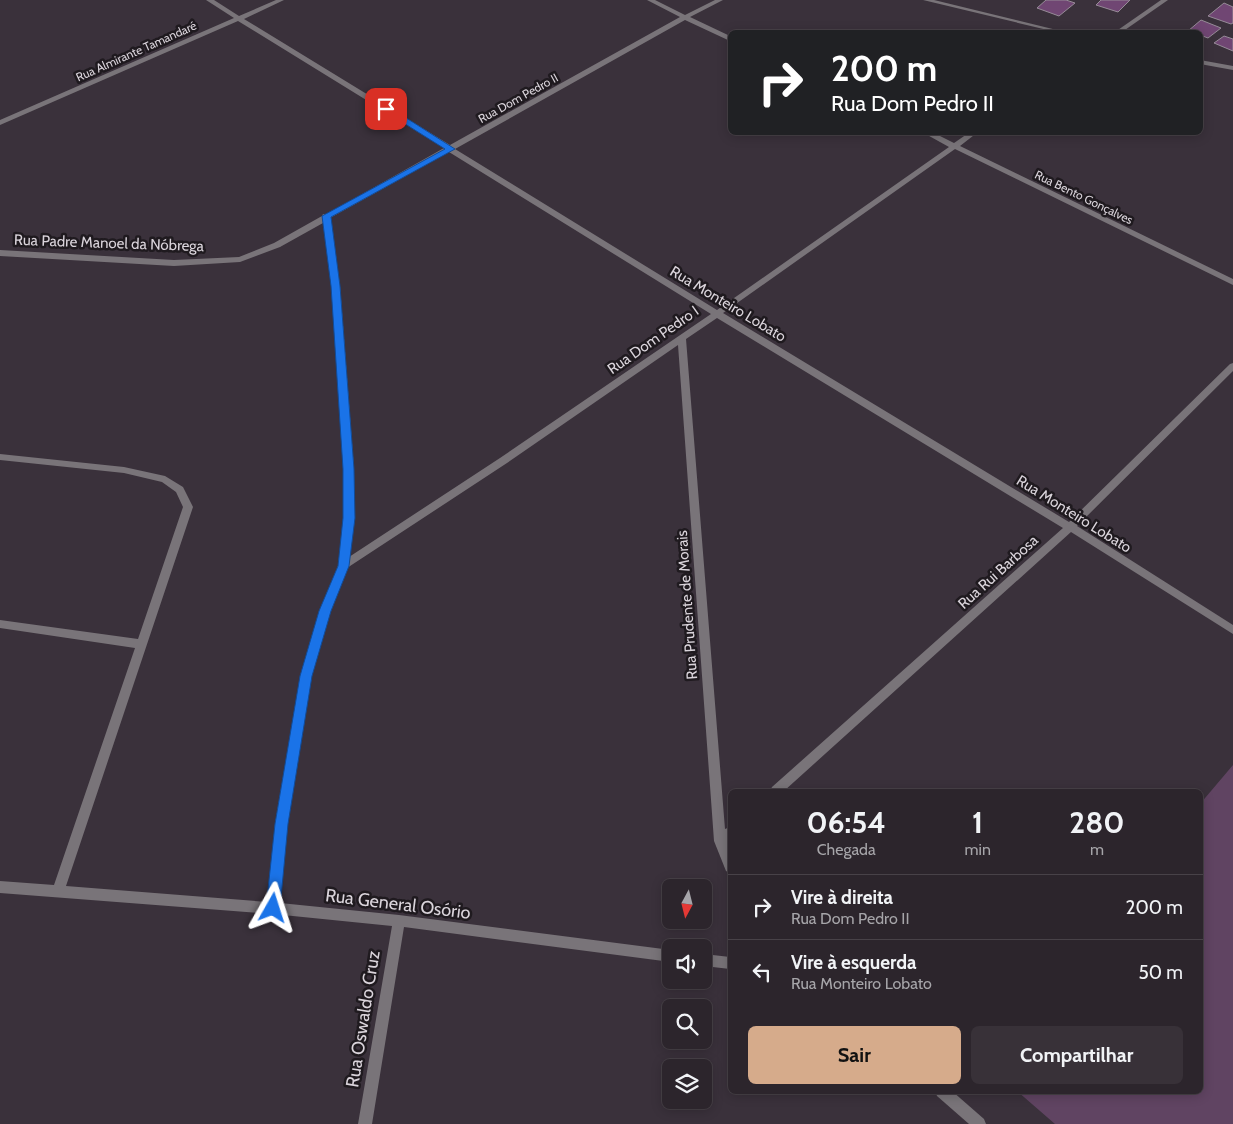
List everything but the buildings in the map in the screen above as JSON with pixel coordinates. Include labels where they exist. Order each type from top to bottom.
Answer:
[{"type":"street","name":"Rua Monteiro Lobato","points":[[209,0],[716,313],[1070,527],[1233,630]]},
{"type":"street","name":"Rua Almirante Tamandaré","points":[[0,123],[281,0]]},
{"type":"street","points":[[650,0],[728,38]]},
{"type":"street","name":"Rua Dom Pedro II","points":[[326,216],[451,149],[685,17],[720,0]]},
{"type":"street","points":[[926,0],[1054,30]]},
{"type":"street","points":[[1121,30],[1164,0]]},
{"type":"street","points":[[1203,63],[1233,68]]},
{"type":"street","name":"Rua Bento Gonçalves","points":[[931,135],[1233,282]]},
{"type":"street","name":"Rua Dom Pedro I","points":[[343,566],[460,491],[971,135]]},
{"type":"street","points":[[273,908],[281,824],[306,676],[325,611],[343,566],[349,518],[349,469],[336,286],[326,216]]},
{"type":"street","name":"Rua Padre Manoel da Nóbrega","points":[[0,252],[174,263],[240,259],[277,245],[326,216]]},
{"type":"street","name":"Rua Prudente de Morais","points":[[682,338],[720,841],[728,862]]},
{"type":"street","name":"Rua Rui Barbosa","points":[[778,789],[1070,527],[1233,366]]},
{"type":"street","points":[[0,457],[124,470],[165,478],[180,490],[188,507],[140,644],[58,891]]},
{"type":"street","points":[[0,624],[140,644]]},
{"type":"street","points":[[720,841],[728,834]]},
{"type":"street","name":"Rua General Osório","points":[[0,887],[273,908],[399,921],[662,955]]},
{"type":"street","name":"Rua Oswaldo Cruz","points":[[365,1124],[399,921]]},
{"type":"street","points":[[712,961],[728,964]]},
{"type":"street","points":[[945,1094],[979,1124]]},
{"type":"shaded area","points":[[1233,765],[1233,1124],[1055,1124],[1020,1094],[1203,1094],[1203,800]]},
{"type":"route","points":[[273,908],[281,824],[306,676],[325,611],[343,566],[349,518],[349,469],[336,286],[326,216],[451,149],[386,109]]}]
